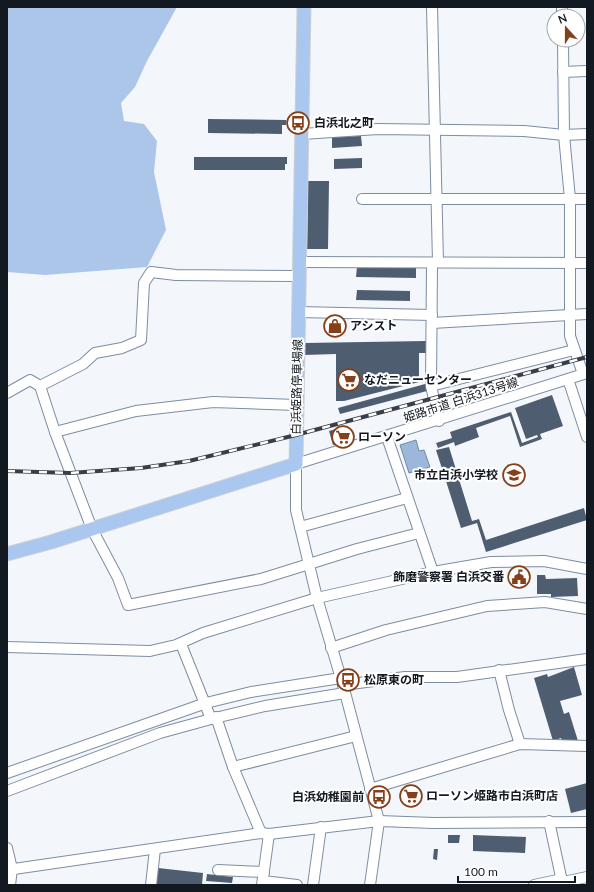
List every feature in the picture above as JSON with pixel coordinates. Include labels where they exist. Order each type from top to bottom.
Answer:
[{"type":"main road","name":"白浜姫路停車場線","points":[[296,464],[298,276],[304,7]]},
{"type":"main road","points":[[7,554],[92,529],[296,464]]},
{"type":"street","points":[[432,7],[438,199],[432,319],[431,386],[439,421]]},
{"type":"street","points":[[562,48],[564,135],[570,199],[570,336],[574,350],[585,374]]},
{"type":"street","points":[[563,72],[587,72]]},
{"type":"street","points":[[302,134],[378,128],[524,131],[564,135],[587,134]]},
{"type":"street","points":[[362,199],[587,199]]},
{"type":"street","points":[[299,262],[587,263]]},
{"type":"street","points":[[40,386],[83,364],[95,353],[122,348],[141,340],[144,283],[151,272],[176,275],[298,276]]},
{"type":"street","points":[[298,312],[432,319],[587,314]]},
{"type":"street","points":[[431,386],[574,350]]},
{"type":"street","name":"姫路市道 白浜313号線","points":[[296,464],[439,421],[585,374]]},
{"type":"street","points":[[568,379],[587,438]]},
{"type":"street","points":[[7,392],[30,380],[40,386],[55,432],[92,529],[118,578],[128,604],[261,579],[419,533]]},
{"type":"street","points":[[55,432],[136,411],[213,402],[274,403],[296,405]]},
{"type":"street","points":[[387,437],[419,533],[434,572]]},
{"type":"street","points":[[296,464],[296,510],[317,598],[343,685],[379,821],[370,885]]},
{"type":"street","points":[[300,527],[407,498]]},
{"type":"street","points":[[7,647],[150,651],[181,644],[203,633],[317,598],[434,572],[490,562],[544,561],[587,569]]},
{"type":"street","points":[[331,648],[386,630],[487,606],[545,602],[587,609]]},
{"type":"street","points":[[181,644],[214,718],[233,767],[265,833],[263,879]]},
{"type":"street","points":[[7,773],[206,703],[251,692],[343,685],[405,677],[457,677],[587,659]]},
{"type":"street","points":[[499,670],[509,710],[520,744]]},
{"type":"street","points":[[7,791],[160,733],[343,685]]},
{"type":"street","points":[[233,767],[356,736]]},
{"type":"street","points":[[370,789],[520,744],[587,746]]},
{"type":"street","points":[[36,762],[41,778]]},
{"type":"street","points":[[9,869],[265,833],[379,821],[434,823],[549,821],[587,822]]},
{"type":"street","points":[[549,821],[563,882],[587,878]]},
{"type":"street","points":[[313,885],[321,827]]},
{"type":"street","points":[[7,848],[10,885]]},
{"type":"street","points":[[150,885],[155,849]]},
{"type":"street","points":[[218,870],[297,885]]},
{"type":"street","points":[[534,885],[562,879]]},
{"type":"shaded area","points":[[7,7],[177,7],[147,61],[135,87],[121,103],[124,121],[144,124],[157,141],[154,172],[166,230],[147,267],[45,275],[7,272]]},
{"type":"shaded area","points":[[416,440],[419,451],[424,450],[430,467],[409,473],[400,445]]},
{"type":"building","points":[[208,119],[286,120],[286,125],[282,125],[282,134],[208,133]]},
{"type":"building","points":[[361,136],[362,146],[332,148],[332,137]]},
{"type":"building","points":[[194,157],[287,157],[287,164],[285,164],[285,170],[194,170]]},
{"type":"building","points":[[362,158],[362,168],[334,169],[334,159]]},
{"type":"building","points":[[308,181],[329,181],[328,249],[307,249]]},
{"type":"building","points":[[357,267],[416,268],[416,278],[356,277]]},
{"type":"building","points":[[357,290],[410,291],[410,301],[356,300]]},
{"type":"building","points":[[426,341],[426,353],[419,353],[419,382],[344,401],[336,401],[336,354],[304,355],[304,343]]},
{"type":"building","points":[[425,384],[427,391],[340,414],[338,408]]},
{"type":"building","points":[[552,395],[563,426],[540,434],[542,439],[520,447],[510,416],[476,428],[479,437],[455,446],[454,442],[438,448],[436,443],[452,438],[450,432],[511,412],[522,443],[538,437],[537,435],[526,439],[515,408]]},
{"type":"building","points":[[346,426],[350,440],[333,445],[329,431]]},
{"type":"building","points":[[449,447],[472,521],[479,519],[486,540],[584,508],[587,520],[486,552],[477,523],[461,528],[436,450]]},
{"type":"building","name":"飾磨警察署 白浜交番","points":[[513,571],[524,571],[525,582],[514,583]]},
{"type":"building","points":[[537,575],[545,575],[546,579],[577,578],[578,596],[551,597],[551,594],[537,594]]},
{"type":"building","points":[[574,667],[582,695],[560,701],[564,714],[569,712],[578,741],[562,741],[561,738],[553,741],[534,678],[547,674],[548,677]]},
{"type":"building","points":[[587,783],[587,809],[571,813],[565,789]]},
{"type":"building","points":[[448,835],[460,835],[459,843],[448,843]]},
{"type":"building","points":[[473,835],[526,837],[525,853],[473,851]]},
{"type":"building","points":[[434,849],[438,849],[437,860],[433,859]]},
{"type":"building","points":[[158,868],[203,873],[202,885],[156,885]]},
{"type":"building","points":[[207,874],[233,877],[232,883],[206,881]]},
{"type":"railway","points":[[7,471],[70,473],[141,468],[189,461],[296,435],[587,357]]},
{"type":"place","name":"白浜北之町","points":[[298,123]]},
{"type":"place","name":"アシスト","points":[[335,326]]},
{"type":"place","name":"なだニューセンター","points":[[349,380]]},
{"type":"place","name":"ローソン","points":[[343,437]]},
{"type":"place","name":"市立白浜小学校","points":[[514,475]]},
{"type":"place","name":"飾磨警察署 白浜交番","points":[[519,577]]},
{"type":"place","name":"松原東の町","points":[[348,680]]},
{"type":"place","name":"ローソン姫路市白浜町店","points":[[411,796]]},
{"type":"place","name":"白浜幼稚園前","points":[[379,797]]}]
